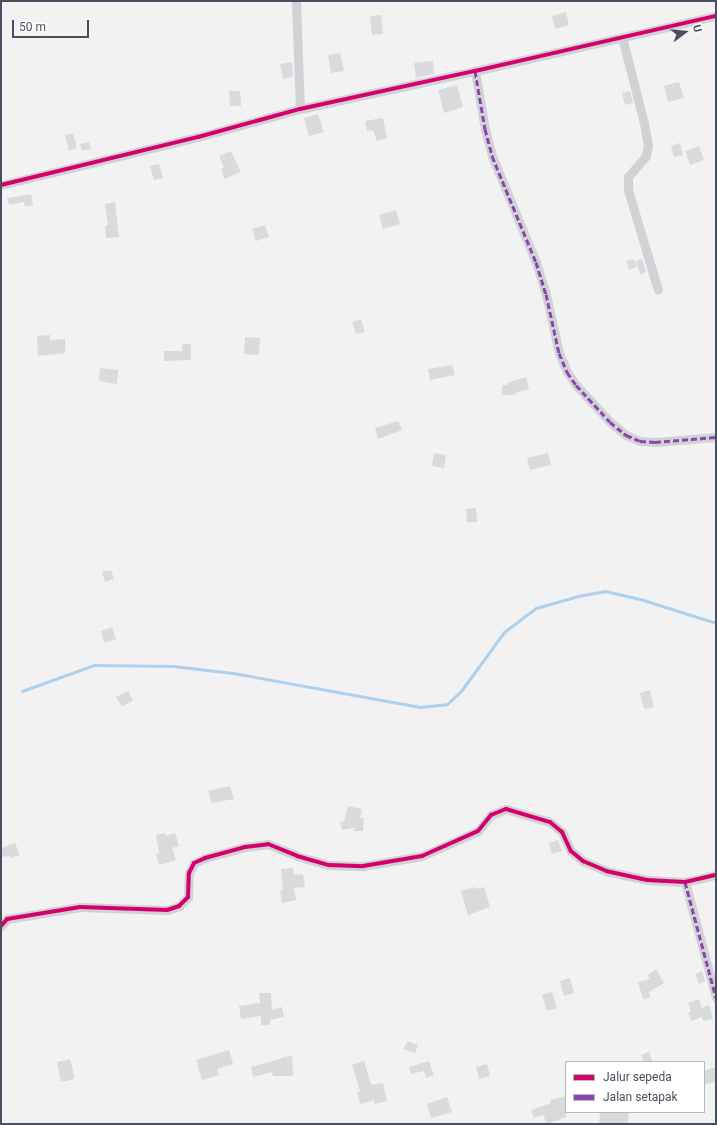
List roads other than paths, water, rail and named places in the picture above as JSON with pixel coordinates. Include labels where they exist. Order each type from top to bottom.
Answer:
[{"type":"street","points":[[296,1],[300,109]]},
{"type":"street","points":[[1,186],[198,137],[300,109],[476,71],[716,16]]},
{"type":"street","points":[[622,37],[644,123],[648,145],[646,156],[628,177],[628,190],[658,290]]},
{"type":"street","points":[[476,71],[485,129],[492,156],[536,262],[547,300],[559,353],[567,372],[576,386],[610,422],[626,435],[640,441],[655,442],[716,437]]},
{"type":"street","points":[[1,926],[7,919],[80,907],[167,910],[179,906],[188,897],[188,873],[194,863],[205,858],[268,844],[297,856],[329,865],[363,866],[422,856],[478,831],[491,814],[506,809],[550,822],[562,832],[571,851],[583,861],[606,871],[646,880],[685,882],[716,875]]},
{"type":"street","points":[[685,882],[716,998]]},
{"type":"waterway","points":[[22,691],[94,665],[173,666],[233,673],[420,707],[447,704],[461,691],[504,632],[536,608],[578,596],[605,591],[643,600],[716,623]]}]
